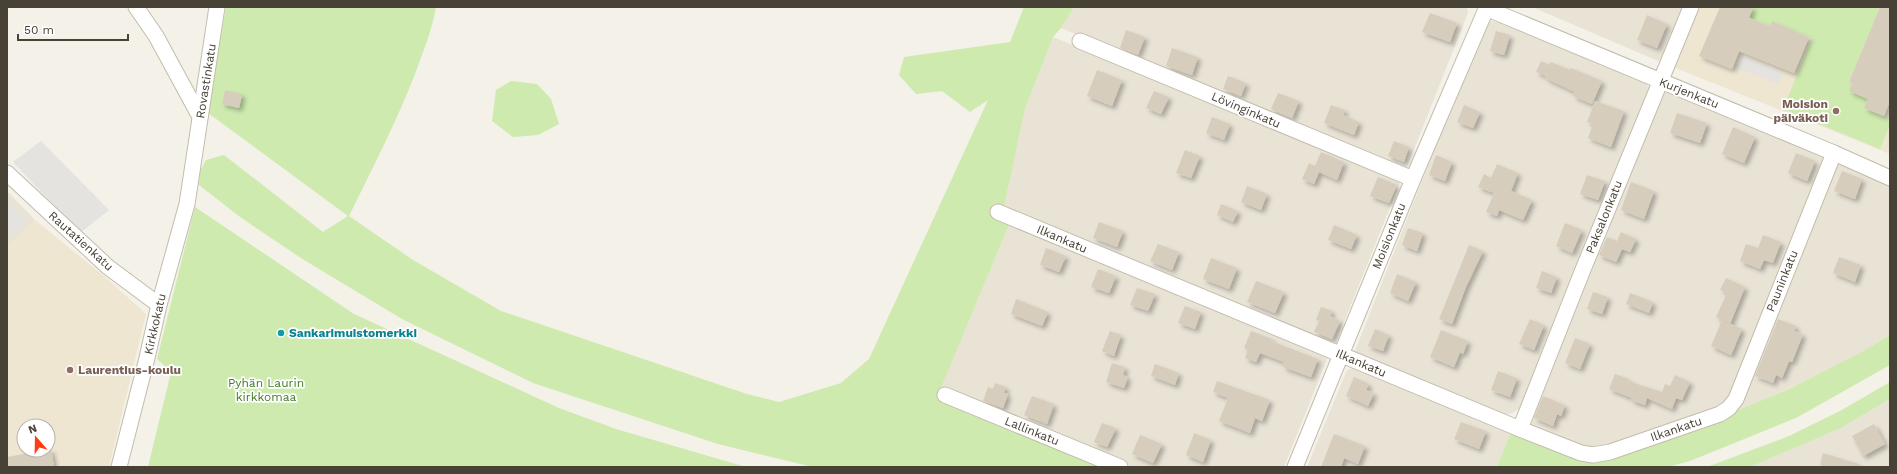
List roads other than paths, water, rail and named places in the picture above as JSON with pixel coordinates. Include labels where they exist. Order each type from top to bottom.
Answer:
[{"type":"street","points":[[136,7],[156,36],[200,117]]},
{"type":"street","name":"Rovastinkatu","points":[[187,204],[217,7]]},
{"type":"street","name":"Kurjenkatu","points":[[1488,7],[1495,12],[1834,153],[1890,178]]},
{"type":"street","name":"Moisionkatu","points":[[1295,467],[1413,179],[1488,7]]},
{"type":"street","name":"Paksalonkatu","points":[[1520,429],[1582,272],[1691,7]]},
{"type":"street","name":"Lövinginkatu","points":[[1080,41],[1413,179]]},
{"type":"street","name":"Pauninkatu","points":[[1729,408],[1736,399],[1834,153]]},
{"type":"street","name":"Rautatienkatu","points":[[7,173],[108,267],[159,305]]},
{"type":"street","name":"Kirkkokatu","points":[[119,467],[159,305],[187,204]]},
{"type":"street","name":"Ilkankatu","points":[[998,212],[1581,453],[1593,455],[1610,452],[1720,414],[1729,408]]},
{"type":"street","name":"Lallinkatu","points":[[945,395],[1120,467]]},
{"type":"place","name":"Moision päiväkoti","points":[[1836,111]]},
{"type":"place","name":"Sankarimuistomerkki","points":[[281,333]]},
{"type":"place","name":"Laurentius-koulu","points":[[70,370]]},
{"type":"park label","name":"Pyhän Laurin kirkkomaa","points":[[266,390]]}]
